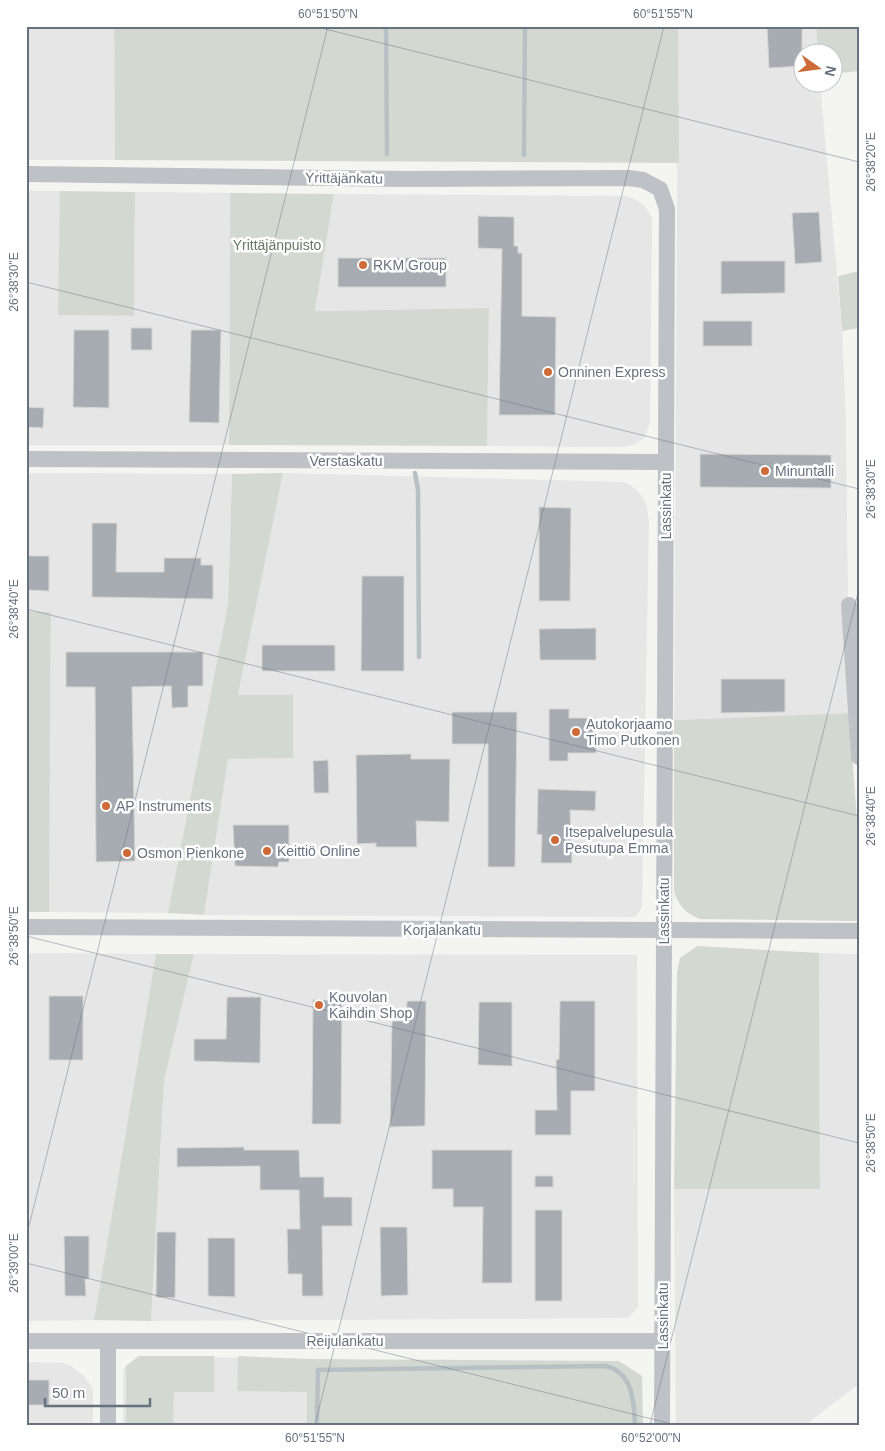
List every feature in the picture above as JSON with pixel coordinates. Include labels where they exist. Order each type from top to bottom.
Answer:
[{"type":"street","name":"Yrittäjänkatu","points":[[26,174],[394,179],[630,178],[643,180],[660,189]]},
{"type":"street","name":"Lassinkatu","points":[[660,189],[667,209],[662,1425]]},
{"type":"street","name":"Verstaskatu","points":[[26,459],[665,462]]},
{"type":"street","points":[[850,605],[859,757]]},
{"type":"street","name":"Korjalankatu","points":[[26,927],[859,931]]},
{"type":"street","name":"Reijulankatu","points":[[26,1341],[663,1341]]},
{"type":"street","points":[[108,1341],[108,1425]]},
{"type":"shaded area","points":[[26,26],[114,26],[115,160],[26,160]]},
{"type":"shaded area","points":[[678,26],[816,26],[817,42],[792,42],[792,92],[821,92],[842,331],[846,419],[849,713],[674,720]]},
{"type":"shaded area","points":[[26,191],[60,191],[59,315],[134,316],[135,192],[230,193],[229,445],[26,445]]},
{"type":"shaded area","points":[[334,194],[624,196],[635,199],[645,206],[652,218],[650,421],[645,437],[636,444],[622,447],[487,446],[489,308],[315,311]]},
{"type":"shaded area","points":[[26,473],[232,474],[228,604],[168,913],[49,912],[51,612],[26,611]]},
{"type":"shaded area","points":[[283,473],[624,482],[633,487],[642,496],[647,506],[649,522],[642,907],[636,917],[204,915],[228,758],[293,758],[238,695]]},
{"type":"shaded area","points":[[26,953],[156,954],[94,1320],[26,1321]]},
{"type":"shaded area","points":[[819,953],[859,954],[859,1384],[805,1425],[676,1425],[674,1189],[820,1189]]},
{"type":"shaded area","points":[[194,954],[637,955],[638,1307],[628,1318],[151,1321],[164,1081]]},
{"type":"shaded area","points":[[139,1356],[308,1359],[308,1425],[123,1425],[123,1369]]},
{"type":"shaded area","points":[[26,1362],[63,1363],[71,1366],[84,1376],[93,1389],[93,1425],[26,1425]]},
{"type":"green space","points":[[114,26],[678,26],[679,163],[115,160]]},
{"type":"green space","points":[[816,26],[859,26],[859,71],[842,73],[842,42],[817,42]]},
{"type":"green space","points":[[60,191],[135,192],[134,316],[58,315]]},
{"type":"green space","name":"Yrittäjänpuisto","points":[[230,193],[334,194],[315,311],[489,308],[487,446],[229,445]]},
{"type":"green space","points":[[859,271],[859,328],[842,331],[838,276]]},
{"type":"green space","points":[[283,473],[238,695],[293,695],[293,758],[228,759],[204,915],[168,913],[228,604],[232,474]]},
{"type":"green space","points":[[26,611],[51,612],[49,912],[26,912]]},
{"type":"green space","points":[[849,713],[859,846],[859,918],[856,921],[700,919],[687,912],[678,902],[674,892],[674,720]]},
{"type":"green space","points":[[697,946],[819,953],[820,1189],[674,1189],[677,972],[680,958]]},
{"type":"green space","points":[[156,954],[194,954],[164,1081],[151,1321],[94,1320]]},
{"type":"green space","points":[[139,1356],[214,1356],[214,1392],[174,1392],[173,1425],[126,1425],[126,1366]]},
{"type":"green space","points":[[238,1356],[308,1359],[619,1361],[642,1376],[643,1425],[307,1425],[307,1392],[237,1391]]},
{"type":"building","points":[[767,26],[802,26],[802,42],[792,42],[792,67],[769,68]]},
{"type":"building","points":[[819,212],[822,262],[795,264],[792,213]]},
{"type":"building","points":[[478,216],[514,217],[514,246],[518,246],[518,253],[522,253],[522,316],[556,317],[555,415],[499,415],[502,249],[478,248]]},
{"type":"building","points":[[338,258],[446,258],[446,287],[338,287]]},
{"type":"building","points":[[721,261],[785,261],[785,293],[721,294]]},
{"type":"building","points":[[703,321],[752,321],[752,346],[703,346]]},
{"type":"building","points":[[131,328],[152,328],[152,350],[131,350]]},
{"type":"building","points":[[74,330],[109,330],[109,408],[73,407]]},
{"type":"building","points":[[191,330],[221,330],[219,423],[189,422]]},
{"type":"building","points":[[26,407],[44,408],[43,428],[26,427]]},
{"type":"building","name":"Minuntalli","points":[[700,454],[831,455],[831,488],[700,487]]},
{"type":"building","points":[[539,507],[571,508],[570,601],[539,601]]},
{"type":"building","points":[[92,523],[117,523],[116,572],[164,572],[164,558],[201,558],[201,565],[213,565],[213,599],[92,597]]},
{"type":"building","points":[[26,556],[49,556],[49,591],[26,590]]},
{"type":"building","points":[[362,576],[404,576],[404,671],[361,671]]},
{"type":"building","points":[[596,628],[596,660],[540,660],[539,629]]},
{"type":"building","points":[[262,645],[335,645],[335,671],[262,671]]},
{"type":"building","points":[[66,652],[203,652],[203,686],[188,686],[188,707],[172,708],[171,686],[132,687],[135,861],[96,862],[95,687],[66,687]]},
{"type":"building","points":[[721,679],[785,679],[785,712],[721,713]]},
{"type":"building","points":[[549,709],[569,709],[569,718],[596,718],[596,753],[568,753],[568,761],[549,761]]},
{"type":"building","points":[[452,712],[517,712],[515,867],[488,867],[488,744],[452,744]]},
{"type":"building","points":[[411,754],[411,759],[450,759],[449,822],[416,821],[417,847],[376,847],[376,843],[357,844],[356,755]]},
{"type":"building","points":[[328,760],[329,793],[314,793],[313,761]]},
{"type":"building","points":[[538,789],[596,791],[595,811],[570,810],[572,863],[541,863],[542,835],[537,834]]},
{"type":"building","points":[[233,825],[289,825],[289,862],[279,862],[278,867],[235,866]]},
{"type":"building","points":[[49,996],[83,996],[83,1060],[49,1060]]},
{"type":"building","points":[[227,997],[261,997],[260,1063],[194,1061],[194,1039],[226,1039]]},
{"type":"building","points":[[313,1000],[342,1000],[341,1124],[312,1124]]},
{"type":"building","points":[[407,1001],[426,1001],[425,1126],[390,1127],[392,1021],[406,1021]]},
{"type":"building","points":[[560,1001],[595,1001],[595,1091],[571,1091],[571,1135],[535,1135],[535,1110],[557,1110],[556,1060],[559,1059]]},
{"type":"building","points":[[479,1002],[512,1002],[512,1066],[478,1065]]},
{"type":"building","points":[[244,1147],[244,1150],[299,1150],[300,1177],[324,1177],[324,1197],[352,1197],[352,1226],[322,1226],[323,1296],[302,1296],[302,1274],[288,1274],[287,1229],[300,1229],[299,1190],[260,1190],[260,1166],[177,1167],[177,1148]]},
{"type":"building","points":[[432,1150],[512,1150],[512,1283],[482,1283],[483,1207],[453,1207],[453,1189],[432,1189]]},
{"type":"building","points":[[535,1176],[553,1176],[553,1187],[535,1187]]},
{"type":"building","points":[[535,1210],[562,1210],[562,1301],[535,1301]]},
{"type":"building","points":[[380,1227],[407,1227],[408,1295],[381,1296]]},
{"type":"building","points":[[157,1232],[176,1232],[175,1298],[156,1297]]},
{"type":"building","points":[[64,1236],[89,1236],[89,1279],[85,1279],[86,1296],[65,1296]]},
{"type":"building","points":[[208,1238],[235,1238],[235,1297],[208,1296]]},
{"type":"building","points":[[26,1380],[49,1380],[49,1405],[26,1405]]},
{"type":"waterway","points":[[386,26],[387,154]]},
{"type":"waterway","points":[[524,155],[525,26]]},
{"type":"waterway","points":[[415,473],[418,490],[419,657]]},
{"type":"waterway","points":[[317,1425],[318,1370],[606,1366],[615,1370],[627,1381],[633,1398],[635,1425]]},
{"type":"place","name":"RKM Group","points":[[363,265]]},
{"type":"place","name":"Onninen Express","points":[[548,372]]},
{"type":"place","name":"Minuntalli","points":[[765,471]]},
{"type":"place","name":"Autokorjaamo Timo Putkonen","points":[[576,732]]},
{"type":"place","name":"AP Instruments","points":[[106,806]]},
{"type":"place","name":"Itsepalvelupesula Pesutupa Emma","points":[[555,840]]},
{"type":"place","name":"Keittiö Online","points":[[267,851]]},
{"type":"place","name":"Osmon Pienkone","points":[[127,853]]},
{"type":"place","name":"Kouvolan Kaihdin Shop","points":[[319,1005]]}]
